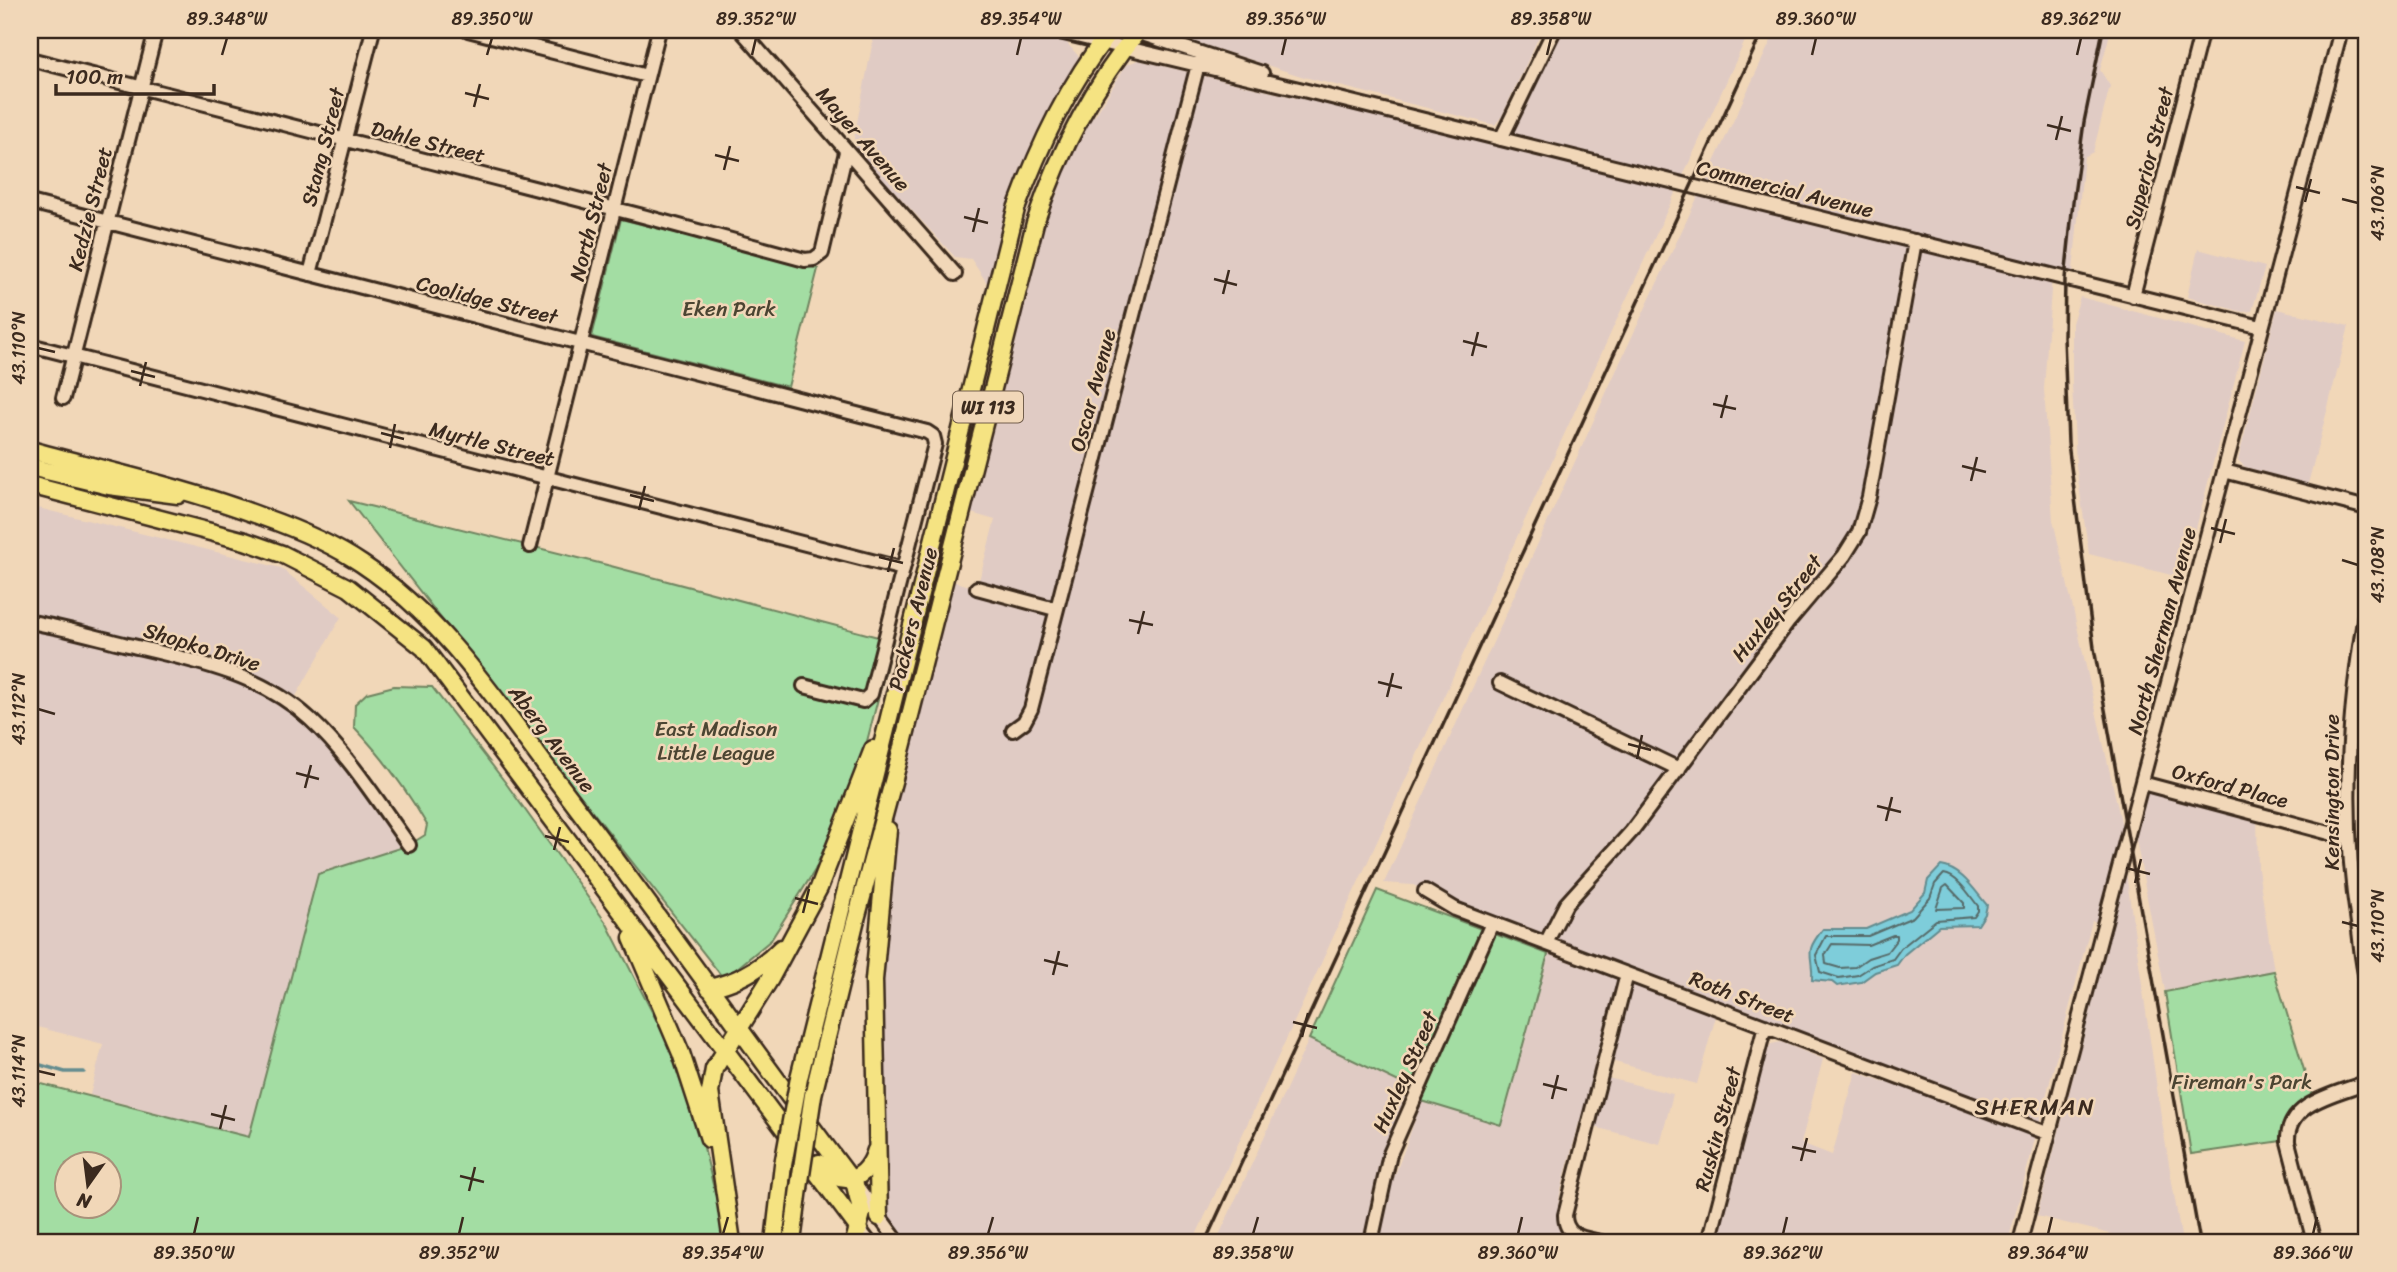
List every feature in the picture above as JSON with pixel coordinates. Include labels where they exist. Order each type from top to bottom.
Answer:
[{"type":"main road","name":"Packers Avenue","points":[[792,1242],[813,1095],[869,865],[895,776],[1035,223],[1055,165],[1069,135],[1085,105],[1135,31]]},
{"type":"main road","name":"Packers Avenue","points":[[774,1242],[783,1165],[799,1078],[1016,209],[1036,155],[1058,110],[1106,36]]},
{"type":"main road","name":"Aberg Avenue","points":[[30,450],[155,481],[301,531],[362,564],[409,600],[469,663],[853,1182]]},
{"type":"main road","points":[[30,467],[132,490],[211,498]]},
{"type":"main road","points":[[30,485],[258,545],[282,554],[318,571],[367,601],[424,648],[758,1093],[856,1236]]},
{"type":"main road","points":[[732,1242],[710,1086],[713,1069],[739,1030],[824,877],[892,701]]},
{"type":"main road","points":[[879,1217],[874,980],[883,867],[895,776]]},
{"type":"main road","points":[[621,913],[681,1053],[705,1121],[726,1208]]},
{"type":"main road","points":[[709,988],[734,981],[756,969],[775,954],[794,933]]},
{"type":"main road","points":[[758,1093],[772,1101],[826,1172],[853,1182]]},
{"type":"main road","points":[[853,1182],[870,1164],[878,1144]]},
{"type":"main road","points":[[853,1182],[862,1213],[856,1236]]},
{"type":"street","name":"Kedzie Street","points":[[62,398],[156,30]]},
{"type":"street","name":"Stang Street","points":[[310,274],[373,30]]},
{"type":"street","points":[[468,30],[647,76]]},
{"type":"street","name":"North Street","points":[[530,546],[659,30]]},
{"type":"street","name":"Mayer Avenue","points":[[741,30],[955,274]]},
{"type":"street","name":"Commercial Avenue","points":[[1051,30],[1106,36],[1125,47],[1199,59],[1275,78],[1299,89],[2261,327]]},
{"type":"street","points":[[1501,139],[1554,30]]},
{"type":"street","name":"Superior Street","points":[[2133,296],[2202,30]]},
{"type":"street","name":"North Sherman Avenue","points":[[2020,1242],[2339,30]]},
{"type":"street","name":"Commercial Avenue","points":[[1135,31],[1199,59]]},
{"type":"street","name":"Dahle Street","points":[[30,59],[802,260],[817,258],[822,251],[846,152]]},
{"type":"street","name":"Oscar Avenue","points":[[1013,730],[1024,722],[1031,709],[1199,59]]},
{"type":"street","name":"Coolidge Street","points":[[30,202],[927,432],[933,436],[935,443],[903,569]]},
{"type":"street","name":"Huxley Street","points":[[1546,943],[1566,904],[1631,832],[1788,621],[1844,556],[1859,532],[1869,497],[1915,241]]},
{"type":"street","name":"Myrtle Street","points":[[30,345],[903,569]]},
{"type":"street","points":[[2224,471],[2367,508]]},
{"type":"street","points":[[804,686],[854,700],[866,700],[874,685],[903,569]]},
{"type":"street","points":[[976,588],[1055,609]]},
{"type":"street","name":"Kensington Drive","points":[[2367,603],[2352,695],[2347,760],[2352,887],[2367,981]]},
{"type":"street","name":"Shopko Drive","points":[[33,621],[163,653],[242,676],[266,687],[309,718],[352,765],[409,845]]},
{"type":"street","points":[[1500,683],[1679,769]]},
{"type":"street","name":"Oxford Place","points":[[2142,783],[2348,838]]},
{"type":"street","name":"Roth Street","points":[[1425,891],[1455,909],[2047,1133]]},
{"type":"street","name":"Huxley Street","points":[[1371,1242],[1390,1154],[1492,923]]},
{"type":"street","points":[[1601,1242],[1580,1237],[1569,1231],[1565,1225],[1567,1207],[1627,974]]},
{"type":"street","name":"Ruskin Street","points":[[1709,1242],[1765,1026]]},
{"type":"street","points":[[2314,1242],[2288,1143],[2289,1126],[2300,1110],[2367,1082]]},
{"type":"street","name":"Aberg Avenue","points":[[853,1182],[898,1242]]},
{"type":"street","points":[[856,1236],[869,1242]]},
{"type":"shaded area","points":[[875,30],[1019,30],[1066,42],[1081,59],[1010,208],[989,286],[971,259],[955,257],[857,151],[854,138]]},
{"type":"shaded area","points":[[1164,30],[1542,30],[1502,116],[1495,125],[1304,77]]},
{"type":"shaded area","points":[[1554,30],[1750,30],[1193,1242],[898,1242],[855,1185],[879,1193],[882,867],[895,776],[945,579],[977,588],[995,520],[961,510],[1021,275],[1085,105],[1095,116],[1126,65],[1138,60],[1297,98],[1299,89],[1501,139]]},
{"type":"shaded area","points":[[1776,30],[2111,30],[2100,70],[2110,86],[2093,152],[2084,157],[2072,281],[2052,276],[2044,389],[2053,520],[2126,844],[2104,923],[2092,921],[2008,1242],[1716,1242],[1747,1122],[1771,1044],[1781,1042],[1823,1059],[1801,1143],[1832,1155],[1856,1072],[1885,1082],[1890,1066],[1884,1071],[1718,1009],[1697,1084],[1596,1057],[1592,1074],[1673,1094],[1660,1144],[1579,1123],[1557,1214],[1560,1230],[1576,1242],[1216,1242],[1309,1039],[1409,1086],[1375,1182],[1391,1186],[1422,1101],[1501,1125],[1548,954],[1624,982],[1626,974],[1413,885],[1384,883],[1622,358]]},
{"type":"shaded area","points":[[2198,249],[2265,267],[2252,311],[2243,312],[2187,297]]},
{"type":"shaded area","points":[[2080,297],[2245,341],[2183,578],[2089,554],[2076,465],[2072,384],[2072,323]]},
{"type":"shaded area","points":[[2277,309],[2349,326],[2308,484],[2245,467],[2238,460]]},
{"type":"shaded area","points":[[30,506],[281,568],[341,617],[291,705],[309,718],[409,845],[318,874],[249,1137],[90,1095],[103,1044],[30,1025]]},
{"type":"shaded area","points":[[2142,783],[2257,814],[2258,869],[2274,971],[2165,991],[2132,819]]},
{"type":"shaded area","points":[[2126,873],[2182,1242],[2143,1242],[2037,1216]]},
{"type":"green space","name":"Eken Park","points":[[621,219],[818,269],[788,387],[592,337]]},
{"type":"green space","name":"East Madison Little League","points":[[349,501],[607,565],[893,641],[865,749],[815,870],[771,940],[724,979]]},
{"type":"green space","points":[[394,686],[432,687],[505,782],[607,924],[668,1043],[694,1107],[718,1205],[723,1242],[30,1242],[30,1081],[249,1137],[318,874],[409,845],[425,835],[427,825],[411,799],[354,727],[355,704],[367,693]]},
{"type":"green space","points":[[1377,890],[1548,954],[1501,1125],[1422,1101],[1424,1094],[1309,1039]]},
{"type":"green space","name":"Fireman's Park","points":[[2274,971],[2314,1103],[2300,1110],[2288,1140],[2191,1154],[2165,992]]},
{"type":"water","points":[[1941,866],[1961,876],[1987,905],[1978,925],[1939,926],[1905,954],[1897,965],[1875,972],[1861,982],[1837,986],[1832,982],[1812,980],[1811,949],[1823,929],[1866,929],[1910,910],[1925,893],[1928,880]]},
{"type":"waterway","points":[[30,1062],[65,1072],[84,1072]]},
{"type":"railway","points":[[1205,1242],[1763,30]]},
{"type":"railway","points":[[2103,30],[2084,122],[2065,279],[2068,443],[2094,648],[2200,1242]]},
{"type":"district","name":"SHERMAN","points":[[2035,1107]]}]
